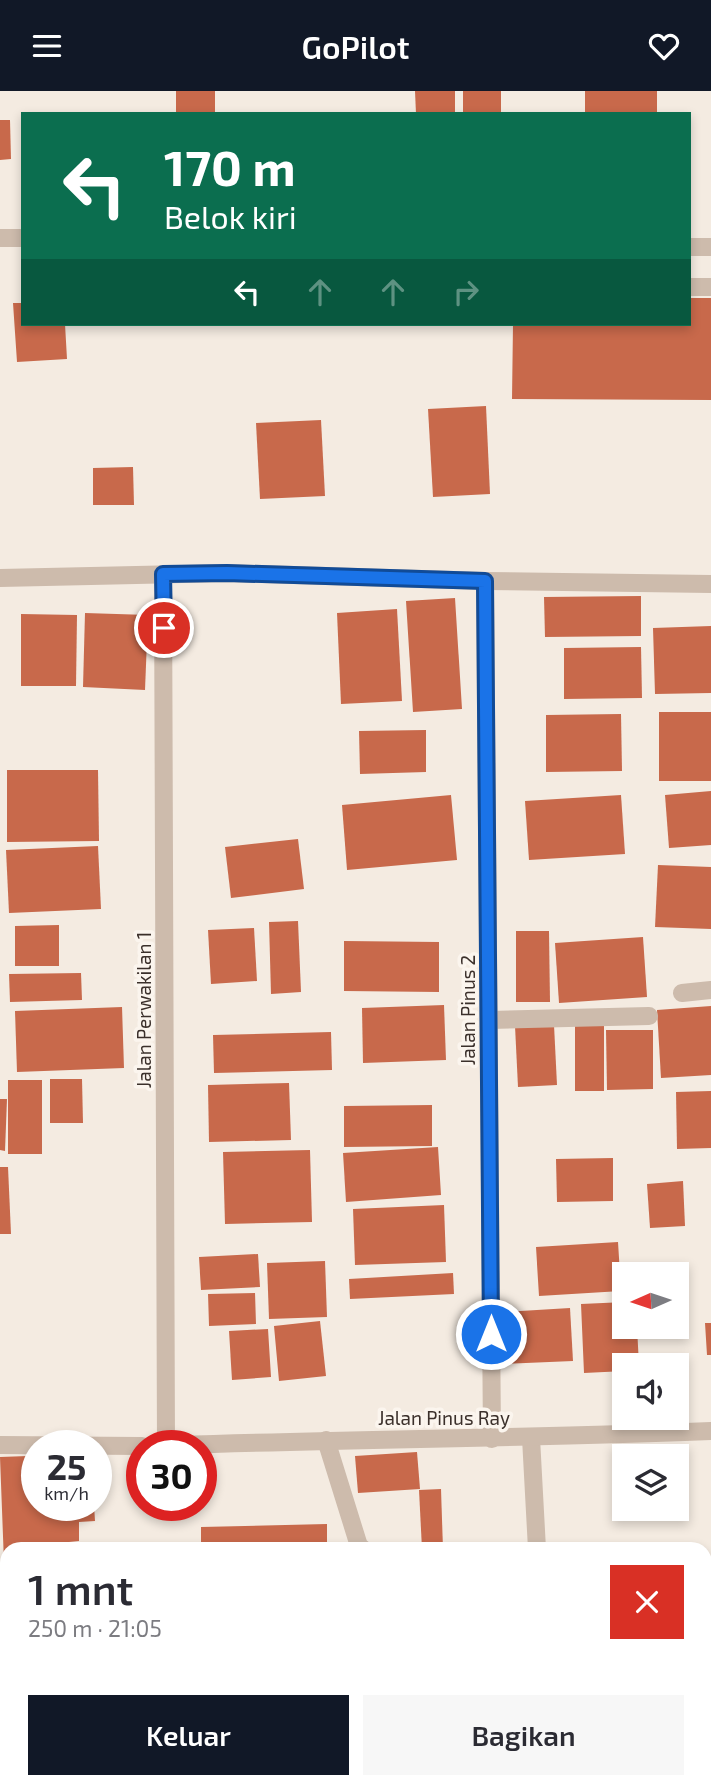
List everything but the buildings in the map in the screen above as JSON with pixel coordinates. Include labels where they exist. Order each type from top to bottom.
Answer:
[{"type":"street","points":[[0,238],[21,238]]},
{"type":"street","points":[[691,247],[711,247]]},
{"type":"street","points":[[691,287],[711,287]]},
{"type":"street","points":[[0,578],[227,573],[711,585]]},
{"type":"street","name":"Jalan Perwakilan 1","points":[[163,574],[166,1430]]},
{"type":"street","name":"Jalan Pinus 2","points":[[485,581],[492,1439]]},
{"type":"street","points":[[681,993],[711,990]]},
{"type":"street","points":[[490,1020],[649,1016]]},
{"type":"street","name":"Jalan Pinus Ray","points":[[217,1444],[531,1439],[711,1431]]},
{"type":"street","points":[[531,1439],[537,1542]]},
{"type":"street","points":[[326,1440],[358,1542]]},
{"type":"street","points":[[0,1445],[126,1446]]},
{"type":"route","points":[[164,628],[163,574],[227,573],[485,581],[491,1334]]}]
